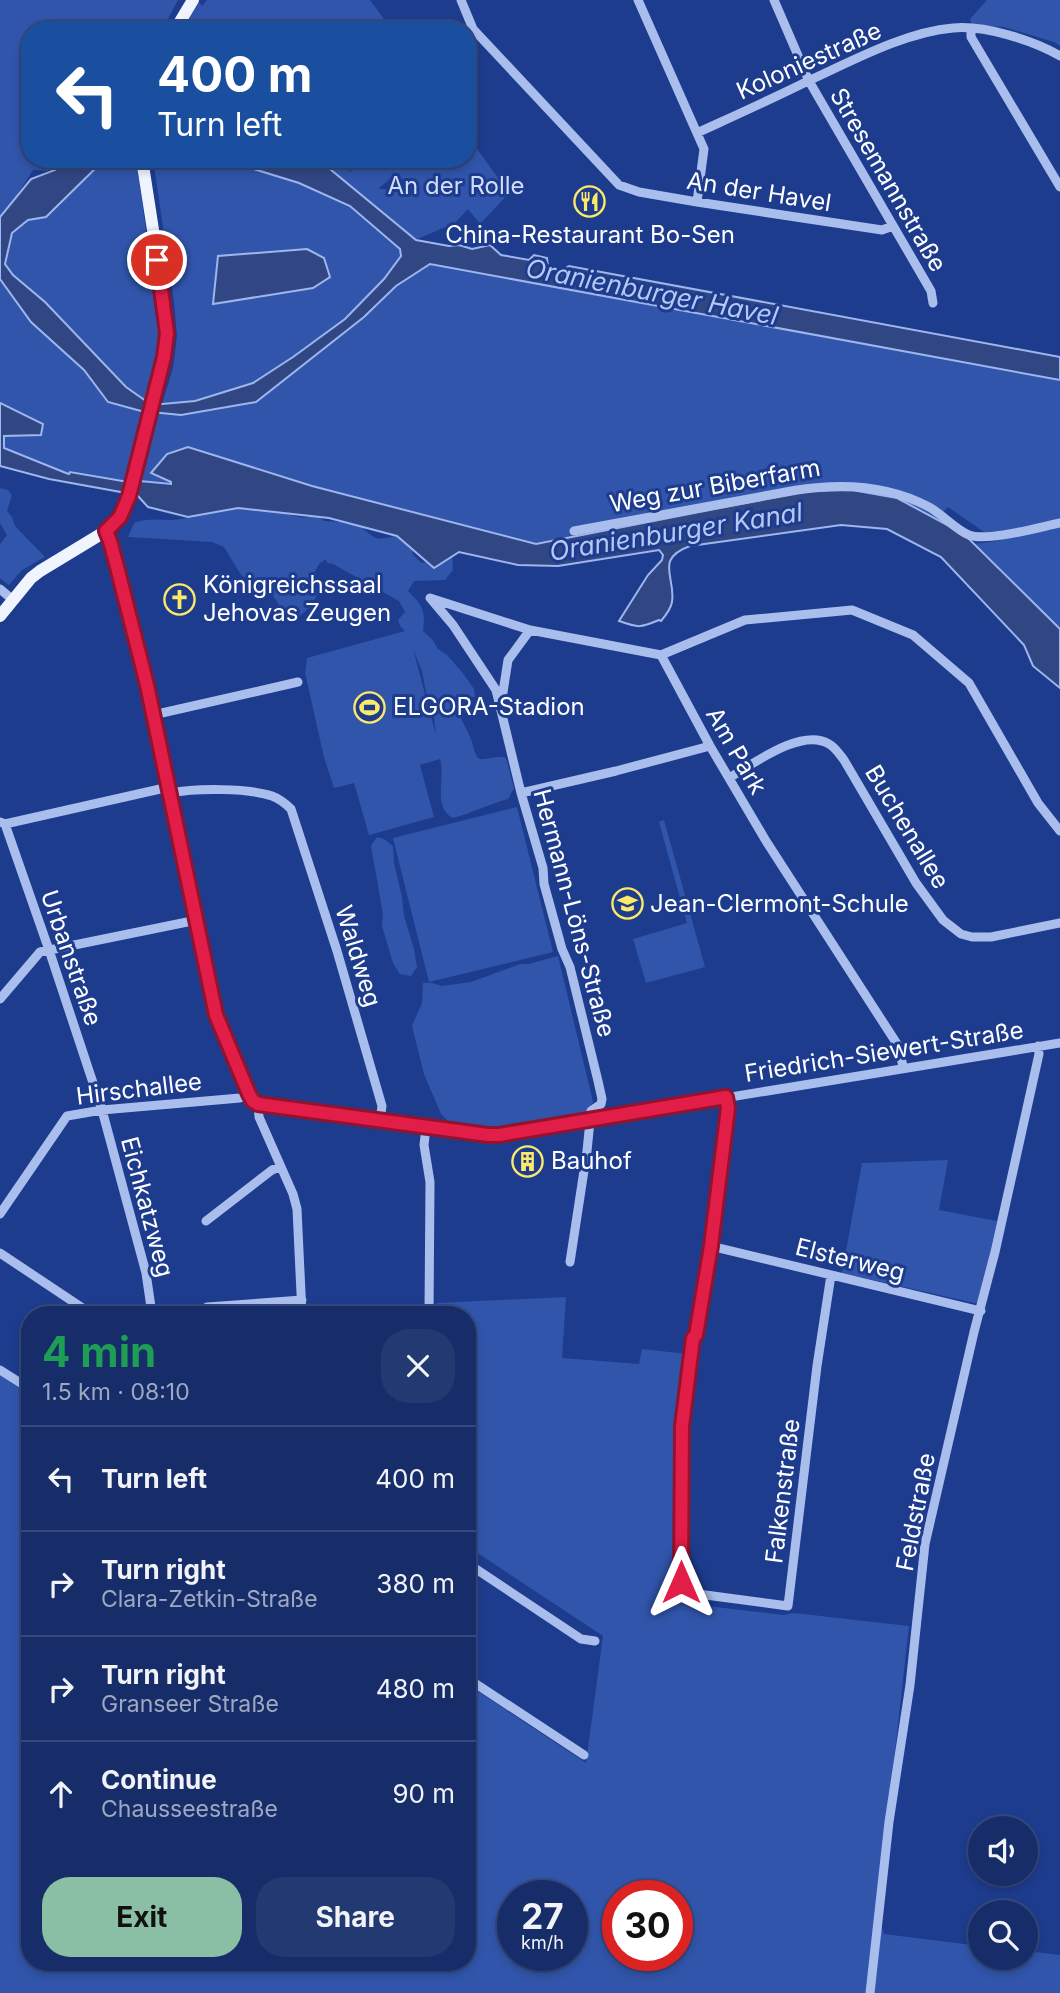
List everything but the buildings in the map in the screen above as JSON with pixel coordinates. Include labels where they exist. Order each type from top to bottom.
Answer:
[{"type":"main road","points":[[180,21],[193,0]]},
{"type":"main road","points":[[0,616],[31,578],[106,531],[120,517],[129,496],[164,357],[167,333],[143,168]]},
{"type":"street","name":"An der Havel","points":[[461,0],[470,21]]},
{"type":"street","points":[[638,0],[704,149],[697,202]]},
{"type":"street","name":"Stresemannstraße","points":[[774,0],[808,81],[931,291],[933,303]]},
{"type":"street","name":"Koloniestraße","points":[[697,133],[861,56],[931,32],[955,27],[1003,33],[1031,42],[1060,56]]},
{"type":"street","points":[[971,29],[971,37],[1060,187]]},
{"type":"street","name":"An der Havel","points":[[476,32],[619,185],[639,192],[697,202],[882,230],[893,226]]},
{"type":"street","name":"Weg zur Biberfarm","points":[[574,531],[797,490],[848,485],[902,495],[931,508],[970,536],[997,536],[1060,523]]},
{"type":"street","points":[[106,531],[127,604],[153,715],[216,1015],[249,1094],[258,1104],[259,1117],[297,1209],[302,1306]]},
{"type":"street","points":[[0,589],[13,600]]},
{"type":"street","name":"Hermann-Löns-Straße","points":[[501,711],[508,660],[530,630],[430,598],[453,625],[496,690],[501,711],[522,793],[541,861],[544,884],[562,949],[570,967],[602,1099],[601,1104],[591,1111],[570,1262]]},
{"type":"street","points":[[530,630],[661,656],[745,620],[852,610],[913,635],[969,684],[1038,803],[1060,831]]},
{"type":"street","name":"Am Park","points":[[661,656],[710,746],[780,862],[899,1047],[903,1068]]},
{"type":"street","points":[[153,715],[298,682]]},
{"type":"street","name":"Buchenallee","points":[[729,778],[799,741],[814,739],[830,744],[844,760],[916,883],[943,920],[961,934],[972,937],[991,937],[1060,923]]},
{"type":"street","points":[[522,793],[710,746]]},
{"type":"street","points":[[2,823],[170,790]]},
{"type":"street","name":"Waldweg","points":[[170,790],[246,791],[270,795],[282,800],[294,814],[382,1105],[380,1121]]},
{"type":"street","name":"Urbanstraße","points":[[2,823],[49,950],[102,1110]]},
{"type":"street","points":[[0,999],[40,952],[197,920]]},
{"type":"street","name":"Friedrich-Siewert-Straße","points":[[258,1104],[469,1134],[499,1135],[1060,1043]]},
{"type":"street","name":"Feldstraße","points":[[870,1993],[889,1822],[910,1685],[925,1544],[981,1311],[1039,1054],[1038,1046]]},
{"type":"street","name":"Hirschallee","points":[[0,1214],[67,1116],[249,1094]]},
{"type":"street","points":[[711,1246],[728,1108],[726,1097]]},
{"type":"street","name":"Eichkatzweg","points":[[102,1110],[146,1273],[151,1306]]},
{"type":"street","points":[[426,1128],[424,1145],[430,1182],[429,1306]]},
{"type":"street","points":[[206,1221],[272,1170],[280,1167]]},
{"type":"street","name":"Elsterweg","points":[[711,1246],[981,1311]]},
{"type":"street","name":"Falkenstraße","points":[[711,1246],[696,1335],[693,1338],[682,1426],[683,1592],[788,1606],[817,1366],[831,1275]]},
{"type":"street","points":[[0,1253],[80,1306]]},
{"type":"street","points":[[221,1306],[302,1300]]},
{"type":"street","points":[[0,1370],[21,1384]]},
{"type":"street","points":[[476,1569],[581,1639],[595,1641]]},
{"type":"street","points":[[476,1684],[584,1755]]},
{"type":"green space","points":[[0,0],[178,0],[167,21],[21,21],[21,168],[51,168],[47,171],[33,170],[5,214],[0,217]]},
{"type":"green space","points":[[207,0],[370,0],[385,21],[187,21],[199,2],[202,6]]},
{"type":"green space","points":[[987,0],[1060,0],[1060,46],[1004,27],[972,25],[970,19]]},
{"type":"green space","name":"An der Rolle","points":[[476,147],[509,193],[480,224],[468,209],[455,223],[415,240],[329,168],[344,168],[352,172],[350,168],[476,168]],"holes":[[[397,173],[411,191],[379,189]]]},
{"type":"green space","points":[[96,168],[137,168],[160,347],[146,401],[126,387],[5,264],[12,233],[28,220],[46,217]]},
{"type":"green space","points":[[154,168],[250,168],[299,183],[350,206],[400,249],[401,256],[384,279],[345,319],[293,357],[253,383],[195,401],[162,404],[173,368],[177,336]]},
{"type":"green space","points":[[430,264],[1060,380],[1060,629],[974,544],[997,541],[948,507],[936,519],[897,498],[807,491],[536,544],[312,486],[188,447],[151,474],[172,482],[171,484],[140,481],[158,413],[181,415],[256,402],[364,317],[396,286]]},
{"type":"green space","points":[[0,279],[31,322],[84,370],[108,402],[141,411],[126,482],[66,473],[3,448],[4,436],[41,435],[43,424],[0,403]]},
{"type":"green space","points":[[0,488],[8,490],[12,495],[7,511],[15,526],[45,557],[22,570],[9,585],[0,578],[0,544],[7,535],[0,523]]},
{"type":"green space","points":[[268,504],[298,517],[317,515],[324,521],[358,523],[377,538],[409,537],[413,555],[422,563],[452,552],[453,570],[445,580],[414,581],[408,591],[422,608],[423,631],[462,672],[474,689],[475,697],[465,698],[458,704],[460,713],[479,759],[506,758],[514,788],[508,799],[453,818],[443,807],[441,800],[440,759],[420,765],[434,817],[369,835],[354,783],[334,788],[324,757],[305,673],[307,658],[405,631],[398,620],[405,612],[399,601],[327,563],[326,559],[319,564],[310,580],[319,590],[318,594],[297,618],[283,611],[272,594],[241,575],[224,547],[212,542],[128,537],[134,523]],"holes":[[[413,649],[433,710],[436,735]]]},
{"type":"green space","points":[[517,807],[553,952],[429,982],[393,838]]},
{"type":"green space","points":[[664,820],[705,967],[646,983],[633,939],[687,923],[659,822]]},
{"type":"green space","points":[[377,837],[393,846],[404,916],[417,967],[411,976],[400,974],[393,963],[382,926],[383,914],[371,846]]},
{"type":"green space","points":[[558,956],[593,1102],[585,1114],[498,1128],[451,1124],[441,1114],[424,1074],[412,1026],[422,1003],[423,983],[442,986],[471,982],[520,964]]},
{"type":"green space","points":[[948,1160],[939,1210],[997,1221],[979,1304],[842,1273],[862,1163]]},
{"type":"green space","points":[[566,1297],[562,1358],[639,1364],[642,1349],[687,1354],[681,1426],[674,1602],[909,1626],[877,1913],[884,1934],[968,1944],[968,1970],[1038,1970],[1038,1952],[1060,1955],[1060,1993],[0,1993],[0,1375],[21,1389],[21,1971],[476,1971],[476,1690],[586,1763],[603,1636],[476,1552],[476,1306],[437,1306],[437,1303]]},
{"type":"water","name":"Oranienburger Havel","points":[[96,168],[46,217],[28,220],[12,233],[5,264],[126,387],[146,401],[162,404],[195,401],[253,383],[345,319],[384,279],[401,256],[400,249],[350,206],[299,183],[250,168],[329,168],[416,240],[472,249],[490,245],[501,255],[529,260],[534,255],[547,258],[548,266],[561,275],[569,266],[1060,357],[1060,380],[430,264],[396,286],[364,317],[256,402],[181,415],[141,411],[108,402],[84,370],[31,322],[0,279],[0,217],[31,179],[55,170]]},
{"type":"water","points":[[307,249],[324,258],[330,277],[313,288],[213,304],[218,256]]},
{"type":"water","name":"Oranienburger Kanal","points":[[0,403],[43,424],[41,435],[4,436],[4,448],[69,474],[70,472],[134,483],[140,481],[171,484],[151,473],[167,454],[188,447],[312,486],[536,544],[807,491],[852,490],[897,498],[964,534],[1060,629],[1060,688],[1033,666],[1024,645],[941,557],[887,529],[841,525],[690,546],[679,551],[670,563],[671,607],[661,621],[635,626],[619,621],[648,575],[662,560],[663,555],[659,550],[558,566],[518,565],[459,552],[434,568],[397,536],[329,518],[238,508],[188,517],[148,507],[137,495],[49,479],[0,466]]},
{"type":"place","name":"China-Restaurant Bo-Sen","points":[[590,201]]},
{"type":"place","name":"Königreichssaal Jehovas Zeugen","points":[[180,599]]},
{"type":"place","name":"ELGORA-Stadion","points":[[370,707]]},
{"type":"place","name":"Jean-Clermont-Schule","points":[[627,904]]},
{"type":"place","name":"Bauhof","points":[[528,1161]]},
{"type":"route","points":[[157,260],[167,333],[164,357],[129,496],[120,517],[106,531],[147,685],[216,1015],[249,1094],[258,1104],[469,1134],[499,1135],[726,1097],[728,1108],[711,1246],[696,1335],[693,1338],[682,1426],[681,1582]]}]
